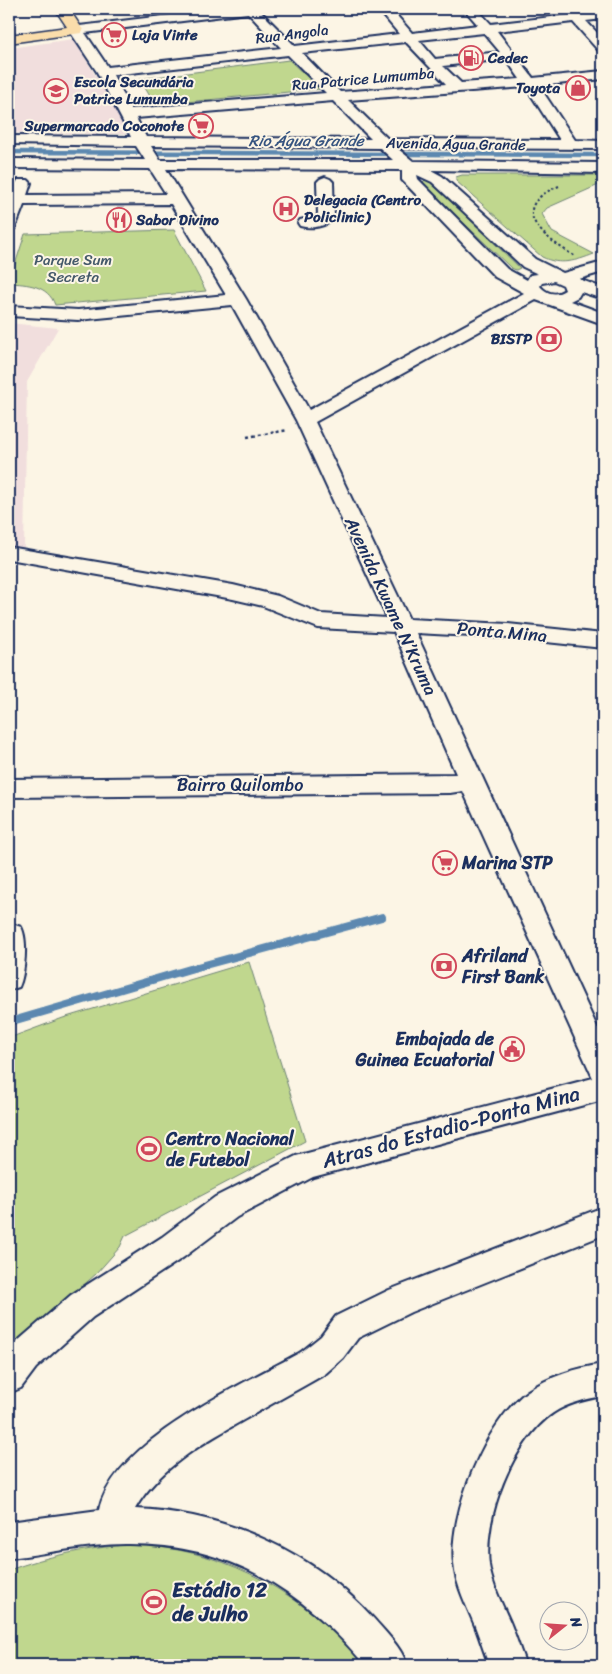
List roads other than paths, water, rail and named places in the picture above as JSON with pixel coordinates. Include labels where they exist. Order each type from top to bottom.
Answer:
[{"type":"main road","points":[[9,39],[76,30],[62,9]]},
{"type":"street","points":[[76,30],[251,9],[387,146],[404,172],[501,273],[537,293],[603,319]]},
{"type":"street","points":[[384,9],[432,63],[458,87]]},
{"type":"street","points":[[470,9],[488,27],[571,145]]},
{"type":"street","points":[[576,13],[580,23],[603,47]]},
{"type":"street","name":"Rua Angola","points":[[104,72],[488,27],[576,13],[603,15]]},
{"type":"street","name":"Avenida Kwame N’Kruma","points":[[76,30],[104,72],[126,114],[160,167],[307,423],[401,624],[603,1070]]},
{"type":"street","points":[[432,63],[508,55]]},
{"type":"street","name":"Rua Patrice Lumumba","points":[[126,114],[239,115],[337,97],[529,83],[603,75]]},
{"type":"street","points":[[239,115],[250,141]]},
{"type":"street","name":"Avenida Água Grande","points":[[9,140],[160,167],[250,141],[387,146],[603,145]]},
{"type":"street","name":"Avenida Água Grande","points":[[9,164],[404,172],[603,168]]},
{"type":"street","points":[[9,225],[29,164]]},
{"type":"street","points":[[18,200],[160,167]]},
{"type":"street","points":[[404,172],[437,179],[529,263],[603,294]]},
{"type":"street","points":[[305,182],[344,182]]},
{"type":"street","points":[[306,223],[322,221],[326,218],[325,182]]},
{"type":"street","points":[[563,278],[575,288],[570,295],[557,298],[537,293],[531,286],[536,279],[563,278],[601,268]]},
{"type":"street","points":[[307,423],[537,293]]},
{"type":"street","points":[[9,311],[78,315],[237,299]]},
{"type":"street","name":"Ponta Mina","points":[[9,553],[234,592],[270,601],[318,621],[401,624],[603,641]]},
{"type":"street","name":"Bairro Quilombo","points":[[9,788],[450,784],[471,781]]},
{"type":"street","points":[[9,979],[12,934]]},
{"type":"street","name":"Atras do Estadio-Ponta Mina","points":[[9,1377],[24,1357],[82,1306],[173,1247],[226,1208],[307,1164],[603,1088]]},
{"type":"street","points":[[112,1528],[117,1506],[128,1486],[152,1461],[176,1441],[206,1422],[313,1363],[332,1347],[347,1327],[400,1301],[603,1221]]},
{"type":"street","points":[[507,1665],[479,1590],[470,1558],[474,1520],[485,1483],[518,1426],[534,1408],[555,1394],[572,1387],[603,1380]]},
{"type":"street","points":[[9,1540],[112,1528],[168,1529],[210,1537],[251,1552],[290,1572],[327,1598],[361,1631],[390,1665]]},
{"type":"waterway","name":"Rio Água Grande","points":[[9,152],[603,155]]},
{"type":"waterway","points":[[9,1022],[190,969],[382,917]]},
{"type":"place","name":"Loja Vinte","points":[[114,35]]},
{"type":"place","name":"Cedec","points":[[471,58]]},
{"type":"place","name":"Toyota","points":[[578,88]]},
{"type":"place","name":"Escola Secundária Patrice Lumumba","points":[[56,91]]},
{"type":"place","name":"Supermarcado Coconote","points":[[201,126]]},
{"type":"place","name":"Delegacia (Centro Policlinic)","points":[[286,209]]},
{"type":"place","name":"Sabor Divino","points":[[119,220]]},
{"type":"place","name":"BISTP","points":[[549,339]]},
{"type":"place","name":"Marina STP","points":[[445,863]]},
{"type":"place","name":"Afriland First Bank","points":[[444,966]]},
{"type":"place","name":"Embajada de Guinea Ecuatorial","points":[[512,1049]]},
{"type":"place","name":"Centro Nacional de Futebol","points":[[149,1149]]},
{"type":"place","name":"Estádio 12 de Julho","points":[[154,1602]]},
{"type":"park label","name":"Parque Sum Secreta","points":[[73,268]]}]
